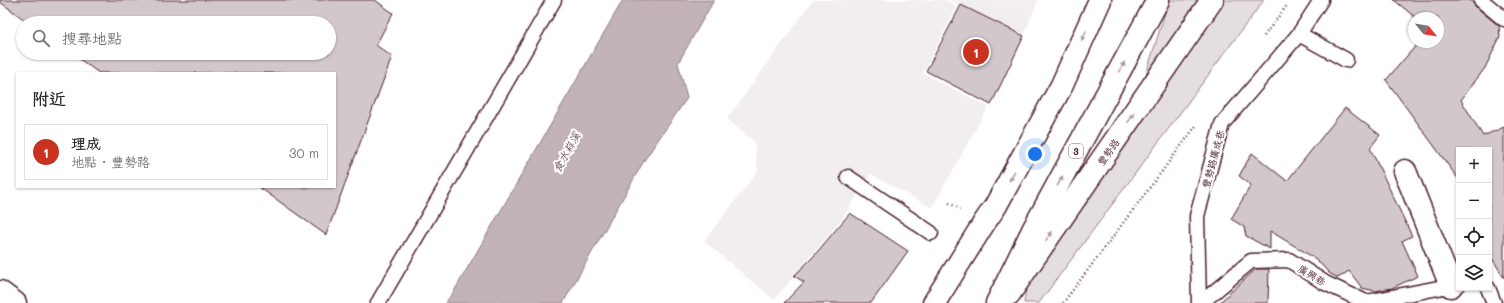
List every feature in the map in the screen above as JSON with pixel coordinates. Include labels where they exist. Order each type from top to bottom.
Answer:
[{"type":"main road","points":[[937,302],[995,207],[1062,85],[1100,0]]},
{"type":"main road","name":"3","points":[[997,303],[1033,230],[1158,0]]},
{"type":"main road","name":"豐勢路","points":[[1002,303],[1212,0]]},
{"type":"main road","points":[[1405,172],[1455,285]]},
{"type":"main road","points":[[0,292],[15,303]]},
{"type":"lane","points":[[378,303],[554,0]]},
{"type":"lane","name":"豐勢路廣成巷","points":[[1200,303],[1198,216],[1222,124],[1299,34],[1321,0]]},
{"type":"lane","points":[[1481,0],[1504,19]]},
{"type":"lane","points":[[1299,34],[1346,60]]},
{"type":"lane","points":[[848,178],[931,233]]},
{"type":"lane","name":"廣興巷","points":[[1200,303],[1251,261],[1289,260],[1325,283],[1366,302],[1455,285]]},
{"type":"lane","points":[[1489,291],[1494,303]]},
{"type":"path","points":[[1264,36],[1291,0]]},
{"type":"path","points":[[1063,303],[1199,122]]},
{"type":"shaded area","points":[[813,0],[945,0],[957,6],[923,73],[988,107],[932,208],[871,174],[842,219],[774,300],[704,241],[758,171],[754,142],[727,119]]},
{"type":"shaded area","points":[[949,0],[1038,0],[1024,36]]},
{"type":"shaded area","points":[[1169,0],[1203,0],[1141,90]]},
{"type":"shaded area","points":[[1223,0],[1264,0],[1039,303],[1024,303],[1026,289]]},
{"type":"water","name":"食水嵙溪","points":[[623,0],[714,0],[678,63],[687,98],[645,159],[563,303],[445,303],[453,293]]},
{"type":"building","points":[[0,0],[375,0],[393,13],[376,45],[392,57],[326,235],[260,188],[336,188],[336,72],[98,72],[81,60],[336,60],[336,16],[19,16],[0,2]]},
{"type":"building","points":[[1394,0],[1470,0],[1476,7],[1499,26],[1500,37],[1485,68],[1461,100],[1483,136],[1504,127],[1504,278],[1492,258],[1492,147],[1456,147],[1456,176],[1386,80],[1414,48],[1444,48],[1444,12],[1409,12]]},
{"type":"building","points":[[961,5],[1024,36],[991,105],[926,71]]},
{"type":"building","points":[[1345,108],[1380,135],[1370,148],[1412,236],[1402,241],[1418,276],[1392,288],[1375,291],[1362,288],[1349,271],[1338,278],[1329,273],[1316,259],[1270,231],[1270,249],[1246,236],[1244,227],[1231,219],[1251,185],[1239,176],[1252,153],[1287,181]]},
{"type":"building","points":[[850,213],[908,251],[871,303],[784,303],[804,282],[794,276],[812,258]]},
{"type":"building","points":[[1256,269],[1269,269],[1268,303],[1219,303]]},
{"type":"place","name":"理成","points":[[976,52]]}]
